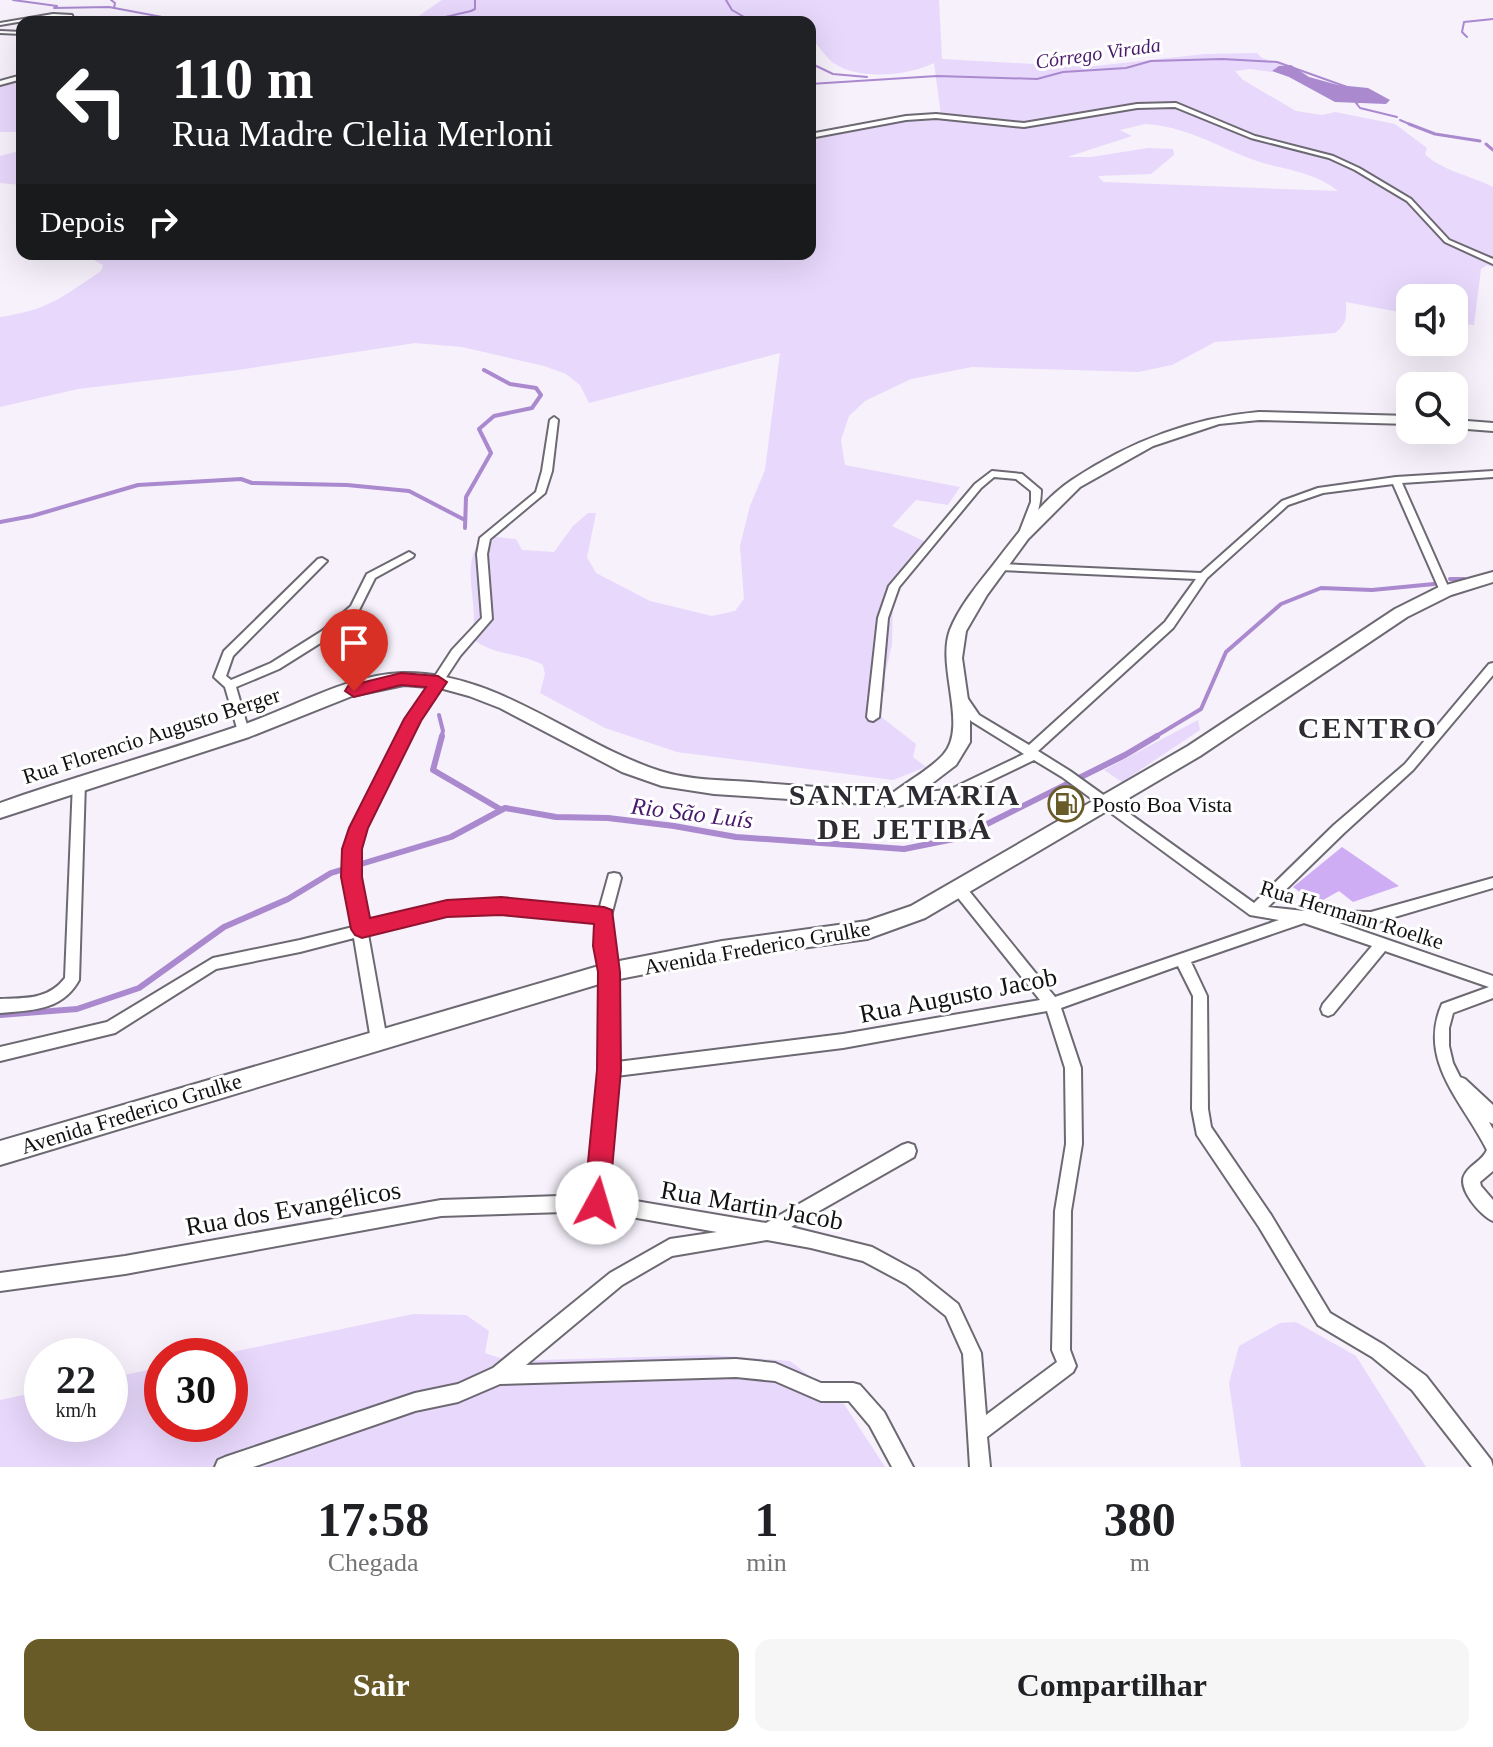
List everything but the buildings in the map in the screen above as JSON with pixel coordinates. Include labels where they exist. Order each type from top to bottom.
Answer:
[{"type":"main road","points":[[898,799],[949,760],[961,742],[954,658],[958,631],[980,593],[1023,536],[1075,484],[1148,443],[1217,420],[1259,416],[1396,420]]},
{"type":"main road","points":[[1468,425],[1493,427]]},
{"type":"main road","name":"Avenida Frederico Grulke","points":[[0,1153],[609,972],[722,950],[867,930],[918,912],[1194,751],[1401,613],[1445,591],[1493,577]]},
{"type":"main road","name":"Rua Florencio Augusto Berger","points":[[0,811],[79,782],[401,679],[438,682],[501,699],[582,744],[661,778],[715,787],[898,799]]},
{"type":"street","points":[[816,135],[906,118],[936,116],[1024,125],[1137,106],[1176,105],[1253,137],[1331,157],[1357,169],[1409,200],[1447,241],[1493,262]]},
{"type":"street","points":[[379,1040],[351,877],[352,849],[358,828],[413,719],[456,653],[487,619],[482,554],[485,538],[540,493],[547,471],[554,420]]},
{"type":"street","points":[[873,717],[883,618],[894,586],[978,486],[992,474],[1019,476],[1036,490],[1036,502],[1023,536]]},
{"type":"street","points":[[898,799],[951,795],[1031,753],[1169,625],[1203,576],[1285,503],[1321,490],[1396,480],[1493,474]]},
{"type":"street","points":[[1396,480],[1445,591]]},
{"type":"street","points":[[230,685],[303,651],[355,608],[371,576],[409,555]]},
{"type":"street","points":[[243,732],[230,685],[220,677],[228,654],[322,561]]},
{"type":"street","points":[[1000,567],[1203,576]]},
{"type":"street","points":[[1255,911],[1339,829],[1409,767],[1493,667]]},
{"type":"street","name":"Rua Hermann Roelke","points":[[957,693],[975,718],[1066,774],[1255,911],[1304,917],[1493,982]]},
{"type":"street","points":[[0,1006],[46,1002],[62,996],[72,980],[79,782]]},
{"type":"street","points":[[597,1203],[609,1070],[609,972],[604,946],[604,916],[614,878]]},
{"type":"street","points":[[1304,917],[1371,918],[1493,883]]},
{"type":"street","points":[[960,890],[1052,1004],[1073,1068],[1074,1144],[1063,1211],[1061,1350],[1067,1366],[980,1431]]},
{"type":"street","points":[[0,1054],[110,1028],[213,964],[300,946],[447,908],[501,906],[604,916]]},
{"type":"street","name":"Rua Augusto Jacob","points":[[609,1070],[843,1041],[1052,1004],[1304,917]]},
{"type":"street","points":[[1328,1009],[1383,943]]},
{"type":"street","points":[[1182,959],[1201,1005],[1200,1109],[1203,1130],[1265,1221],[1324,1319],[1378,1351],[1419,1383],[1484,1467]]},
{"type":"street","points":[[1493,992],[1447,1009],[1440,1025],[1440,1039],[1452,1077],[1493,1145]]},
{"type":"street","points":[[1452,1077],[1493,1116]]},
{"type":"street","points":[[225,1467],[415,1402],[458,1393],[500,1375],[616,1279],[670,1248],[766,1232],[908,1151]]},
{"type":"street","points":[[1493,1155],[1489,1164],[1471,1179],[1473,1190],[1493,1213]]},
{"type":"street","name":"Rua Martin Jacob","points":[[597,1203],[866,1253],[912,1278],[952,1310],[972,1353],[980,1431],[980,1467]]},
{"type":"street","name":"Rua dos Evangélicos","points":[[0,1282],[125,1265],[441,1208],[597,1203]]},
{"type":"street","points":[[500,1375],[736,1368],[775,1372],[821,1392],[853,1392],[877,1419],[903,1467]]},
{"type":"shaded area","points":[[442,0],[939,0],[942,59],[1086,67],[1205,54],[1257,53],[1282,65],[1272,72],[1250,69],[1235,71],[1243,80],[1296,111],[1322,115],[1335,112],[1395,124],[1427,148],[1425,154],[1431,159],[1493,187],[1493,267],[1487,265],[1481,269],[1474,325],[1468,324],[1468,284],[1396,284],[1396,311],[1346,302],[1344,323],[1335,333],[1215,342],[1172,365],[1138,372],[972,367],[911,379],[865,401],[849,416],[841,440],[845,465],[960,487],[948,505],[916,500],[892,526],[928,543],[893,596],[892,644],[885,691],[866,698],[871,709],[916,744],[913,757],[926,767],[893,780],[677,752],[605,728],[540,693],[545,674],[543,665],[487,648],[471,637],[474,625],[472,558],[485,536],[516,539],[522,550],[554,552],[573,526],[588,513],[596,513],[587,557],[596,573],[650,601],[712,616],[735,611],[744,599],[740,546],[750,506],[765,470],[780,353],[589,403],[580,385],[566,374],[544,366],[462,347],[415,343],[238,370],[78,389],[0,407],[0,317],[54,302],[101,271],[103,265],[94,260],[816,260],[816,132],[902,116],[941,115],[934,63],[910,71],[883,74],[843,68],[832,62],[816,44],[816,16],[419,16]],"holes":[[[1145,124],[1186,132],[1251,159],[1318,179],[1338,191],[1103,182],[1098,176],[1151,174],[1174,155],[1173,149],[1148,148],[1091,157],[1067,157],[1132,136],[1120,130]]]},
{"type":"shaded area","points":[[1291,65],[1309,77],[1338,85],[1368,88],[1390,100],[1386,104],[1335,102],[1272,71],[1279,66]]},
{"type":"shaded area","points":[[16,79],[16,132],[0,132],[0,83]]},
{"type":"shaded area","points":[[16,152],[16,184],[0,183],[0,156]]},
{"type":"shaded area","points":[[1198,720],[1200,730],[1122,782],[1104,770]]},
{"type":"shaded area","points":[[413,1314],[466,1315],[489,1331],[485,1353],[509,1361],[711,1355],[790,1361],[842,1401],[885,1467],[0,1467],[0,1400],[24,1395],[24,1442],[128,1442],[128,1374],[144,1371],[144,1442],[248,1442],[248,1349]]},
{"type":"shaded area","points":[[1296,1322],[1356,1356],[1426,1467],[1241,1467],[1229,1383],[1239,1346],[1280,1323]]},
{"type":"waterway","name":"Córrego Virada","points":[[13,0],[57,6],[54,8],[114,8]]},
{"type":"waterway","points":[[111,0],[115,3],[114,8]]},
{"type":"waterway","points":[[450,16],[475,9],[475,0]]},
{"type":"waterway","points":[[726,0],[732,10],[742,16]]},
{"type":"waterway","name":"Córrego Virada","points":[[114,8],[157,16]]},
{"type":"waterway","name":"Córrego Virada","points":[[1467,37],[1462,32],[1464,22],[1493,19]]},
{"type":"waterway","name":"Córrego Virada","points":[[816,84],[937,76],[1037,79],[1063,72],[1126,68],[1151,61],[1222,59],[1277,62],[1347,87]]},
{"type":"waterway","points":[[816,66],[833,74],[867,77]]},
{"type":"waterway","points":[[1359,102],[1356,103],[1360,108],[1397,117]]},
{"type":"waterway","points":[[1400,120],[1412,125]]},
{"type":"waterway","points":[[1412,125],[1435,134],[1480,141]]},
{"type":"waterway","points":[[1486,144],[1493,150]]},
{"type":"waterway","points":[[465,528],[466,497],[491,453],[479,429],[494,416],[532,408],[541,395],[536,388],[510,384],[484,370]]},
{"type":"waterway","points":[[0,522],[32,516],[138,485],[241,479],[252,483],[347,485],[409,491],[463,519]]},
{"type":"waterway","name":"Rio São Luís","points":[[1450,579],[1464,579]]},
{"type":"waterway","name":"Rio São Luís","points":[[1153,738],[1201,709],[1226,652],[1281,604],[1321,588],[1372,590],[1434,584]]},
{"type":"waterway","points":[[439,715],[443,731],[441,738]]},
{"type":"waterway","points":[[442,736],[433,770],[500,809]]},
{"type":"waterway","name":"Rio São Luís","points":[[0,1015],[77,1009],[139,988],[224,927],[288,899],[331,873],[451,837],[505,808],[556,817],[608,818],[674,826],[736,837],[904,849],[959,838],[1157,736]]},
{"type":"place","name":"Posto Boa Vista","points":[[1066,804]]},
{"type":"district","name":"CENTRO","points":[[1368,728]]},
{"type":"district","name":"SANTA MARIA DE JETIBÁ","points":[[905,812]]},
{"type":"route","points":[[354,691],[401,679],[438,682],[413,719],[358,828],[352,849],[351,877],[362,929],[447,908],[501,906],[604,916],[604,946],[609,972],[609,1070],[597,1203]]}]
